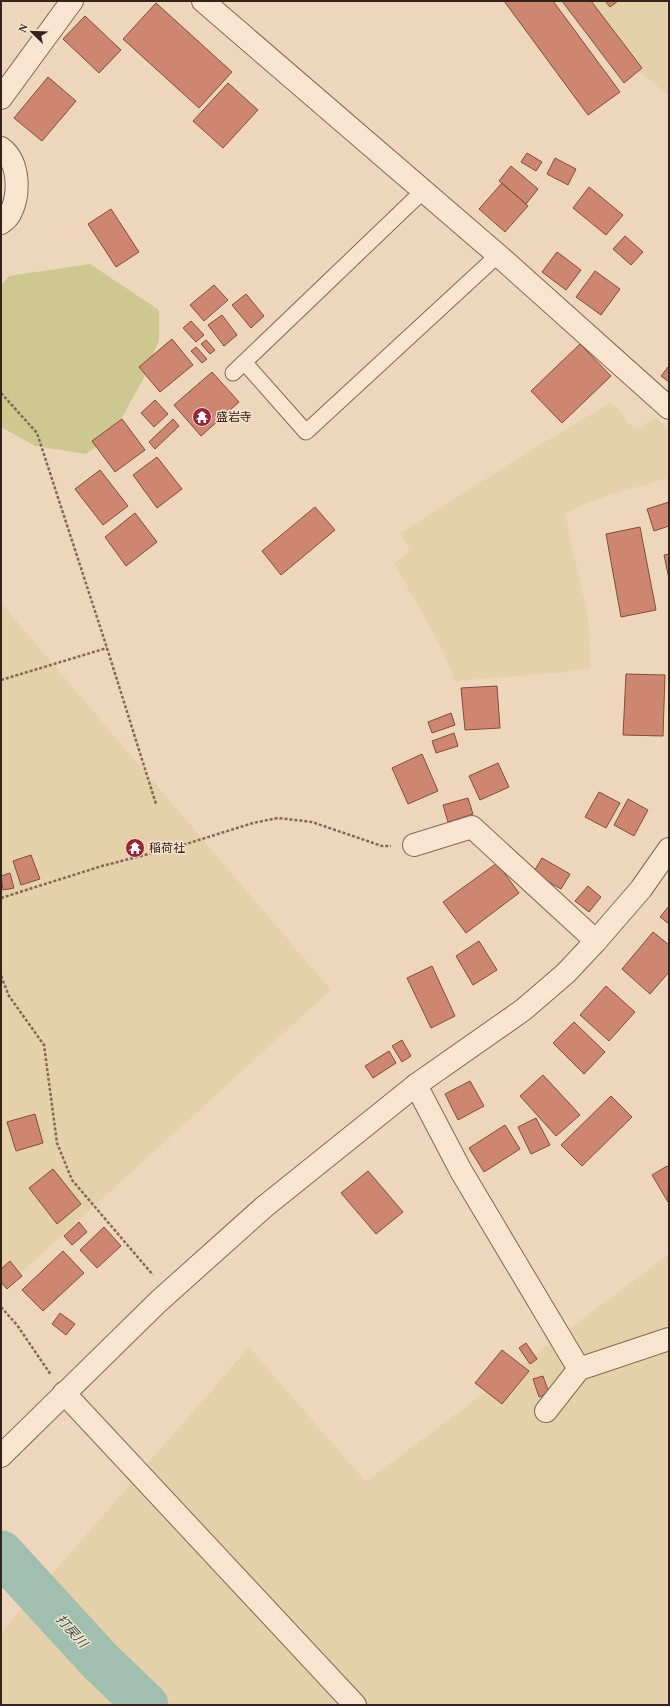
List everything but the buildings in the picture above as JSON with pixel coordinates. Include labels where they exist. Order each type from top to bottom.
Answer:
[{"type":"street","points":[[1,98],[72,1]]},
{"type":"street","points":[[203,1],[424,191],[669,408]]},
{"type":"street","points":[[1,148],[7,153],[15,171],[17,194],[9,215],[1,223]]},
{"type":"street","points":[[414,845],[472,827],[596,941]]},
{"type":"street","points":[[1,1456],[168,1292],[264,1207],[416,1085],[522,1010],[566,973],[641,889],[669,849]]},
{"type":"street","points":[[416,1085],[460,1171],[579,1369]]},
{"type":"street","points":[[546,1411],[579,1369],[669,1339]]},
{"type":"street","points":[[64,1393],[355,1705]]},
{"type":"lane","points":[[233,373],[424,191]]},
{"type":"lane","points":[[244,362],[306,432],[498,256]]},
{"type":"path","points":[[1,392],[37,433],[108,648],[156,804]]},
{"type":"path","points":[[1,680],[108,648]]},
{"type":"path","points":[[1,898],[102,866],[183,846],[253,823],[278,818],[312,822],[382,846],[414,845]]},
{"type":"path","points":[[1,976],[9,996],[44,1045],[57,1143],[72,1180],[168,1292]]},
{"type":"path","points":[[1,1307],[18,1325],[64,1393]]},
{"type":"shaded area","points":[[555,1],[669,1],[669,96]]},
{"type":"shaded area","points":[[90,264],[159,310],[159,340],[143,379],[111,438],[85,454],[35,446],[1,427],[1,286],[9,276]]},
{"type":"shaded area","points":[[610,403],[618,408],[627,422],[636,430],[656,417],[669,430],[669,478],[612,494],[584,504],[566,514],[569,534],[588,616],[591,668],[567,672],[454,681],[440,645],[394,563],[410,551],[400,533],[543,443]]},
{"type":"shaded area","points":[[1,603],[331,990],[1,1291]]},
{"type":"shaded area","points":[[669,1254],[669,1699],[665,1705],[1,1705],[1,1633],[249,1347],[366,1482]]},
{"type":"waterway","name":"打戻川","points":[[1,1553],[101,1662],[146,1705]]},
{"type":"place","name":"盛岩寺","points":[[202,417]]},
{"type":"place","name":"稲荷社","points":[[135,848]]}]
